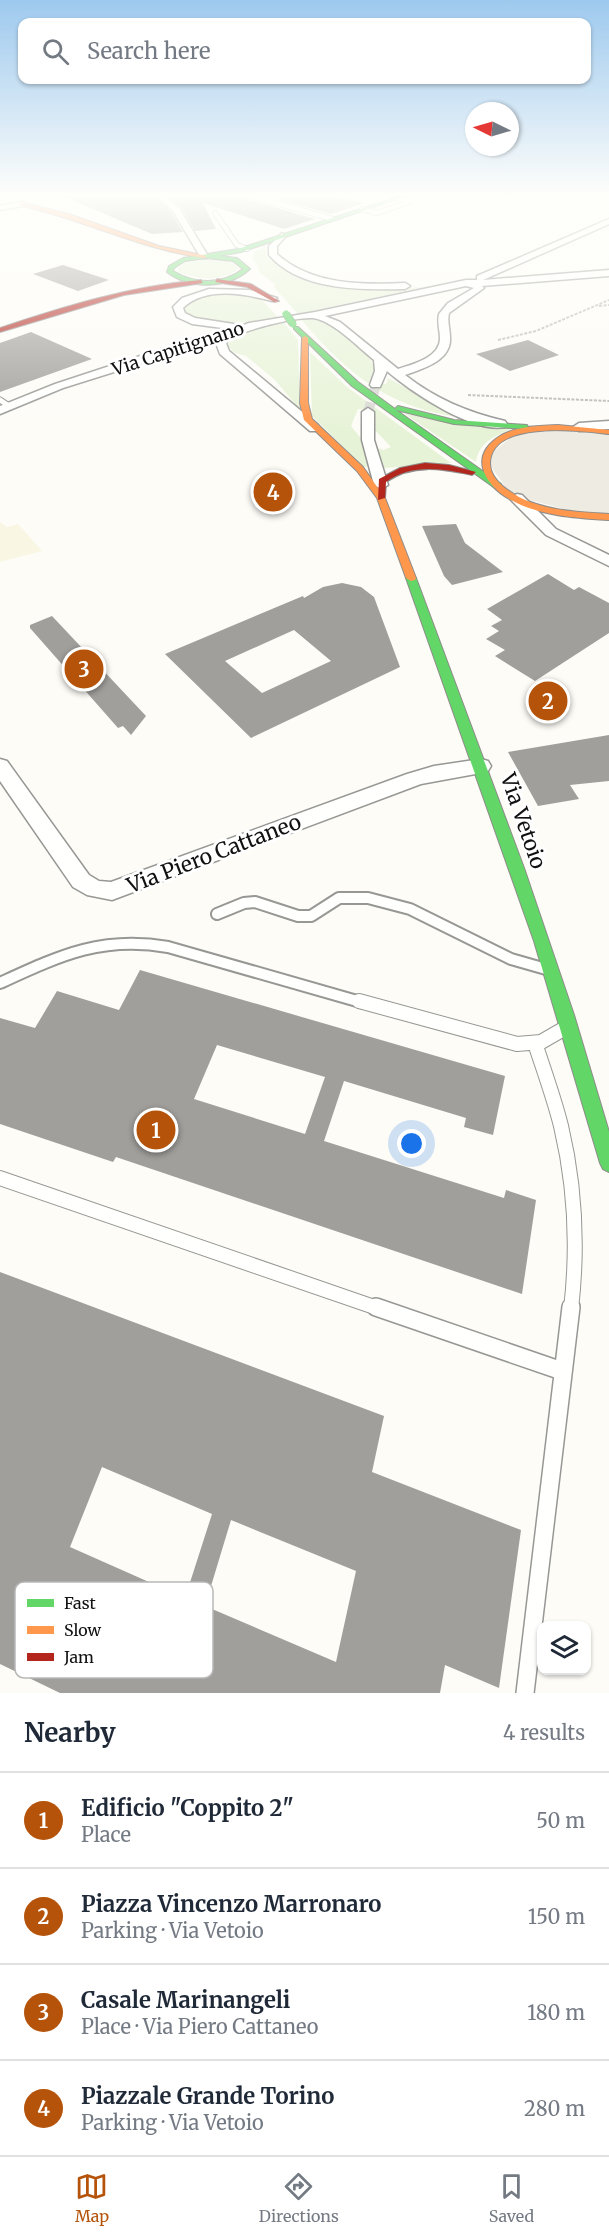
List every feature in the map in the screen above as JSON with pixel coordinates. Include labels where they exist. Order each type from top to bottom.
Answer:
[{"type":"street","points":[[3,329],[74,301],[157,274]]},
{"type":"street","points":[[173,274],[201,282]]},
{"type":"street","points":[[3,329],[135,288],[170,282],[217,281],[242,274]]},
{"type":"street","points":[[254,274],[266,286],[274,300],[305,338],[339,371],[478,473],[517,498],[551,511],[609,516]]},
{"type":"street","points":[[303,274],[327,281],[359,286],[426,288]]},
{"type":"street","points":[[471,283],[491,274]]},
{"type":"street","name":"Via Capitignano","points":[[3,405],[249,326],[315,315],[426,288],[595,274]]},
{"type":"street","points":[[217,281],[249,285],[274,300]]},
{"type":"street","points":[[396,374],[427,362],[444,351],[447,345],[442,318],[446,311],[474,294],[479,288],[471,283]]},
{"type":"street","points":[[249,326],[226,326],[192,321],[181,315],[178,307],[186,300],[210,293],[247,292],[274,300]]},
{"type":"street","points":[[346,332],[346,325],[355,313],[384,300]]},
{"type":"street","points":[[315,315],[321,316],[346,332],[416,390],[450,410],[513,427]]},
{"type":"street","points":[[227,334],[221,344],[224,352],[314,428]]},
{"type":"street","points":[[305,338],[303,353],[305,414],[314,428]]},
{"type":"street","points":[[376,385],[381,371],[379,359]]},
{"type":"street","points":[[377,400],[412,413],[439,419],[513,427],[609,425]]},
{"type":"street","points":[[368,412],[367,440],[381,492]]},
{"type":"street","points":[[499,487],[487,473],[485,458],[488,452],[499,440],[542,427]]},
{"type":"street","points":[[579,427],[609,432]]},
{"type":"street","name":"Via Vetoio","points":[[314,428],[354,462],[381,492],[481,766],[552,971],[600,1123],[609,1163]]},
{"type":"street","points":[[381,492],[390,474],[410,468],[440,467],[478,473]]},
{"type":"street","points":[[517,498],[558,537],[609,561]]},
{"type":"street","points":[[541,523],[609,552]]},
{"type":"street","name":"Via Piero Cattaneo","points":[[0,766],[81,881],[95,889],[112,891],[414,778],[481,766]]},
{"type":"lane","points":[[217,914],[248,902],[266,904],[288,913],[307,917],[323,912],[333,901],[342,897],[384,901],[423,912],[508,958],[552,971]]},
{"type":"lane","points":[[0,982],[59,956],[99,945],[133,942],[168,947],[475,1034],[527,1044],[535,1043],[570,1026]]},
{"type":"lane","points":[[525,1693],[575,1274],[572,1187],[561,1126],[535,1043]]},
{"type":"lane","points":[[0,1178],[562,1371]]},
{"type":"path","points":[[498,340],[536,331],[609,300]]},
{"type":"path","points":[[595,306],[609,305]]},
{"type":"path","points":[[463,394],[609,401]]},
{"type":"shaded area","points":[[518,432],[609,432],[609,517],[590,516],[511,495],[485,458]]},
{"type":"shaded area","points":[[0,522],[7,527],[18,524],[42,551],[0,562]]},
{"type":"green space","points":[[186,274],[229,274],[216,278]]},
{"type":"green space","points":[[261,274],[297,274],[304,277],[391,289],[424,287],[298,314],[274,287],[275,284]]},
{"type":"green space","points":[[235,293],[259,297],[278,317],[241,323],[213,323],[200,321],[190,316],[182,308],[198,297]]},
{"type":"green space","points":[[314,317],[349,339],[366,354],[374,369],[370,382],[386,384],[388,378],[449,412],[471,419],[418,408],[375,388],[337,358],[301,319]]},
{"type":"green space","points":[[283,322],[298,340],[300,410],[275,380],[246,356],[235,353],[228,346],[228,341],[239,332]]},
{"type":"green space","points":[[310,352],[347,387],[451,463],[384,468],[378,448],[383,450],[391,447],[373,428],[376,427],[371,420],[374,411],[358,409],[351,426],[363,441],[370,466],[364,467],[312,416]]},
{"type":"green space","points":[[405,414],[513,428],[485,444],[476,462]]},
{"type":"building","points":[[33,274],[91,274],[109,280],[78,291]]},
{"type":"building","points":[[31,332],[92,359],[0,392],[0,343]]},
{"type":"building","points":[[528,340],[559,355],[510,371],[476,354]]},
{"type":"building","points":[[456,524],[465,543],[503,572],[452,585],[444,576],[422,526]]},
{"type":"building","points":[[548,574],[574,590],[579,587],[609,603],[609,633],[535,681],[495,656],[505,650],[486,639],[499,631],[491,626],[502,620],[487,609]]},
{"type":"building","points":[[342,583],[361,587],[374,597],[400,667],[251,738],[165,654],[303,596],[304,598],[323,587]],"holes":[[[294,630],[331,661],[262,693],[225,661]]]},
{"type":"building","points":[[52,616],[146,716],[131,735],[123,726],[118,728],[30,628],[30,625]]},
{"type":"building","points":[[609,735],[609,781],[570,785],[579,799],[538,806],[508,752]]},
{"type":"building","points":[[140,970],[505,1076],[493,1135],[464,1127],[466,1118],[344,1081],[324,1141],[504,1198],[506,1190],[536,1200],[522,1294],[116,1157],[113,1162],[0,1124],[0,1018],[35,1028],[57,991],[119,1010]],"holes":[[[217,1045],[325,1077],[305,1134],[194,1099]]]},
{"type":"building","points":[[0,1272],[384,1416],[372,1472],[521,1530],[499,1688],[445,1665],[440,1693],[60,1693],[29,1678],[213,1678],[213,1609],[336,1662],[356,1571],[231,1520],[212,1582],[190,1582],[212,1514],[102,1467],[70,1547],[149,1582],[15,1582],[15,1671],[0,1664]]},
{"type":"tunnel","points":[[368,412],[376,385]]},
{"type":"traffic: fast","points":[[174,274],[188,280],[209,283],[220,282],[240,274]]},
{"type":"traffic: fast","points":[[286,314],[293,324]]},
{"type":"traffic: fast","points":[[296,328],[355,384],[498,486]]},
{"type":"traffic: fast","points":[[398,408],[454,422],[524,427]]},
{"type":"traffic: fast","points":[[411,578],[542,941],[609,1163]]},
{"type":"traffic: slow","points":[[305,338],[304,403],[308,420],[360,469],[381,498],[411,578]]},
{"type":"traffic: slow","points":[[609,432],[577,428],[538,428],[520,431],[504,437],[492,447],[486,460],[490,477],[503,491],[514,498],[554,511],[609,517]]},
{"type":"traffic: jam","points":[[217,281],[249,285],[276,301]]},
{"type":"traffic: jam","points":[[0,330],[74,306],[124,293],[201,282]]},
{"type":"traffic: jam","points":[[381,498],[382,481],[403,469],[437,466],[472,472]]},
{"type":"place","name":"Piazzale Grande Torino","points":[[273,492]]},
{"type":"place","name":"Casale Marinangeli","points":[[84,669]]},
{"type":"place","name":"Piazza Vincenzo Marronaro","points":[[548,701]]},
{"type":"place","name":"Edificio \"Coppito 2\"","points":[[156,1130]]}]
